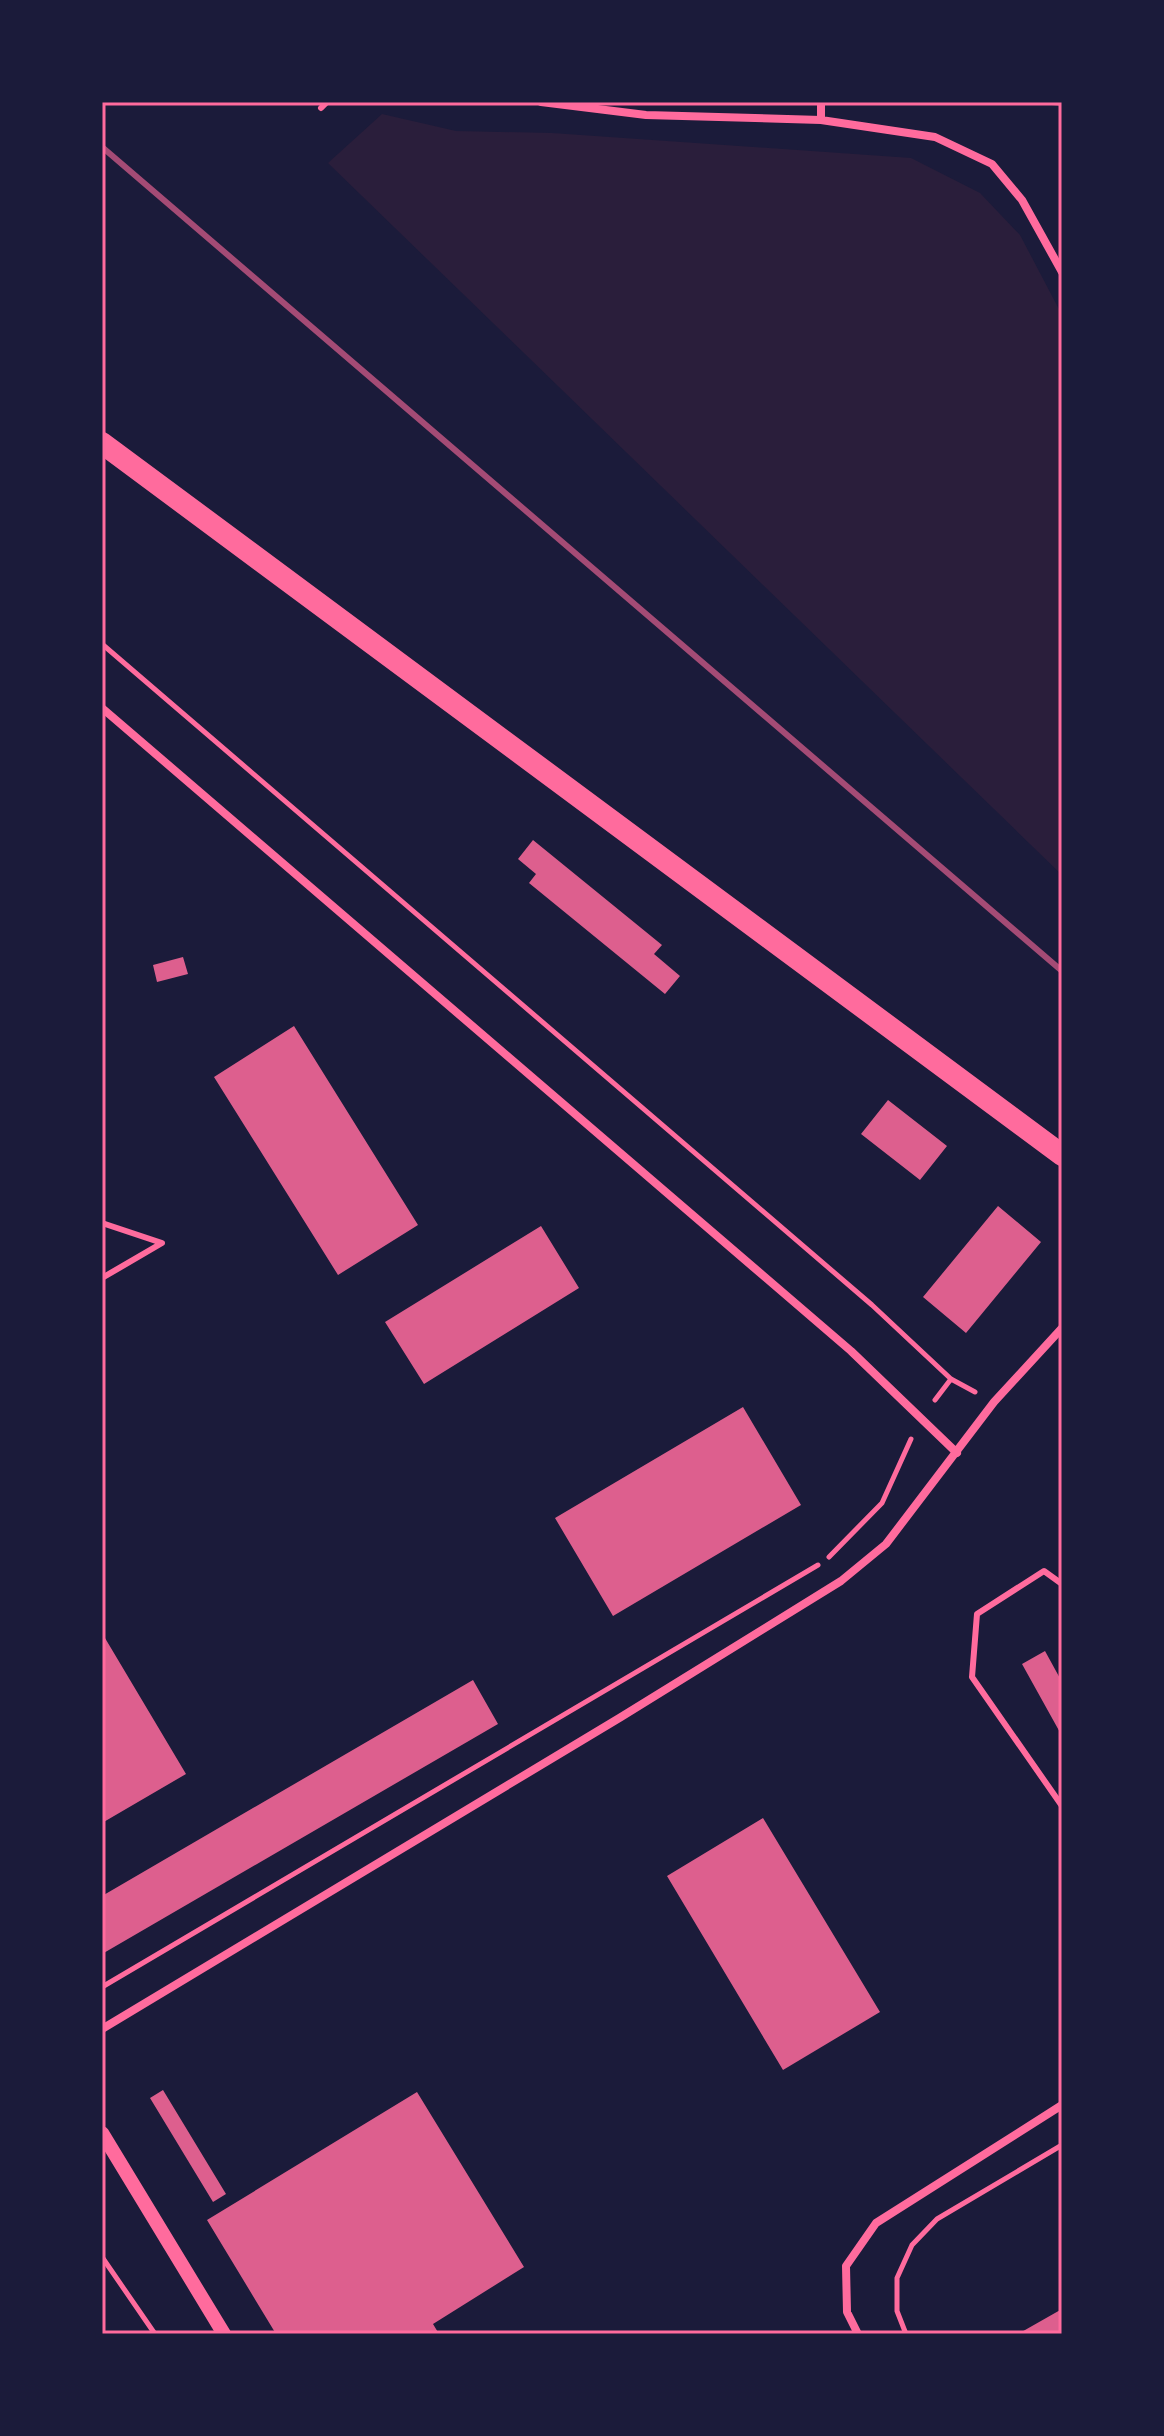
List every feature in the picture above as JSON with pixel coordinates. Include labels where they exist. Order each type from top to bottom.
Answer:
[{"type":"highway","points":[[107,444],[1062,1155]]},
{"type":"street","points":[[541,102],[646,115],[821,120],[935,137],[992,164],[1022,200],[1062,272]]},
{"type":"street","points":[[821,102],[821,120]]},
{"type":"street","points":[[102,708],[827,1330],[957,1453]]},
{"type":"street","points":[[102,2029],[841,1581],[886,1544],[994,1402],[1062,1328]]},
{"type":"street","points":[[858,2334],[847,2312],[846,2266],[876,2223],[1062,2105]]},
{"type":"street","points":[[102,2133],[224,2334]]},
{"type":"lane","points":[[321,108],[327,102]]},
{"type":"lane","points":[[102,1223],[162,1243],[102,1278]]},
{"type":"lane","points":[[1062,1584],[1044,1571],[977,1614],[972,1677],[1062,1806]]},
{"type":"path","points":[[1042,102],[1062,103]]},
{"type":"path","points":[[102,644],[872,1305],[951,1379],[994,1402]]},
{"type":"path","points":[[102,1987],[828,1558],[882,1503],[921,1418],[951,1379]]},
{"type":"path","points":[[906,2334],[897,2311],[897,2278],[912,2245],[937,2219],[1062,2145]]},
{"type":"path","points":[[102,2257],[155,2334]]},
{"type":"shaded area","points":[[382,114],[456,131],[552,133],[911,158],[980,193],[1020,235],[1062,315],[1062,875],[328,163]]},
{"type":"building","points":[[533,840],[662,945],[654,954],[680,976],[665,994],[529,883],[536,874],[518,859]]},
{"type":"building","points":[[183,957],[188,974],[157,982],[153,965]]},
{"type":"building","points":[[294,1026],[418,1225],[338,1275],[214,1077]]},
{"type":"building","points":[[888,1100],[947,1146],[920,1180],[861,1134]]},
{"type":"building","points":[[998,1206],[1041,1242],[966,1333],[923,1297]]},
{"type":"building","points":[[541,1226],[579,1288],[424,1384],[385,1322]]},
{"type":"building","points":[[743,1407],[801,1505],[613,1616],[555,1518]]},
{"type":"building","points":[[102,1633],[186,1774],[102,1823]]},
{"type":"building","points":[[1045,1651],[1062,1682],[1062,1736],[1022,1664]]},
{"type":"building","points":[[473,1680],[498,1724],[102,1954],[102,1896]]},
{"type":"building","points":[[763,1818],[880,2012],[783,2070],[667,1876]]},
{"type":"building","points":[[163,2090],[226,2194],[213,2202],[150,2098]]},
{"type":"building","points":[[417,2092],[524,2267],[433,2324],[439,2334],[276,2334],[207,2220]]},
{"type":"building","points":[[1062,2309],[1062,2334],[1018,2334]]},
{"type":"railway","points":[[102,147],[1062,971]]}]
